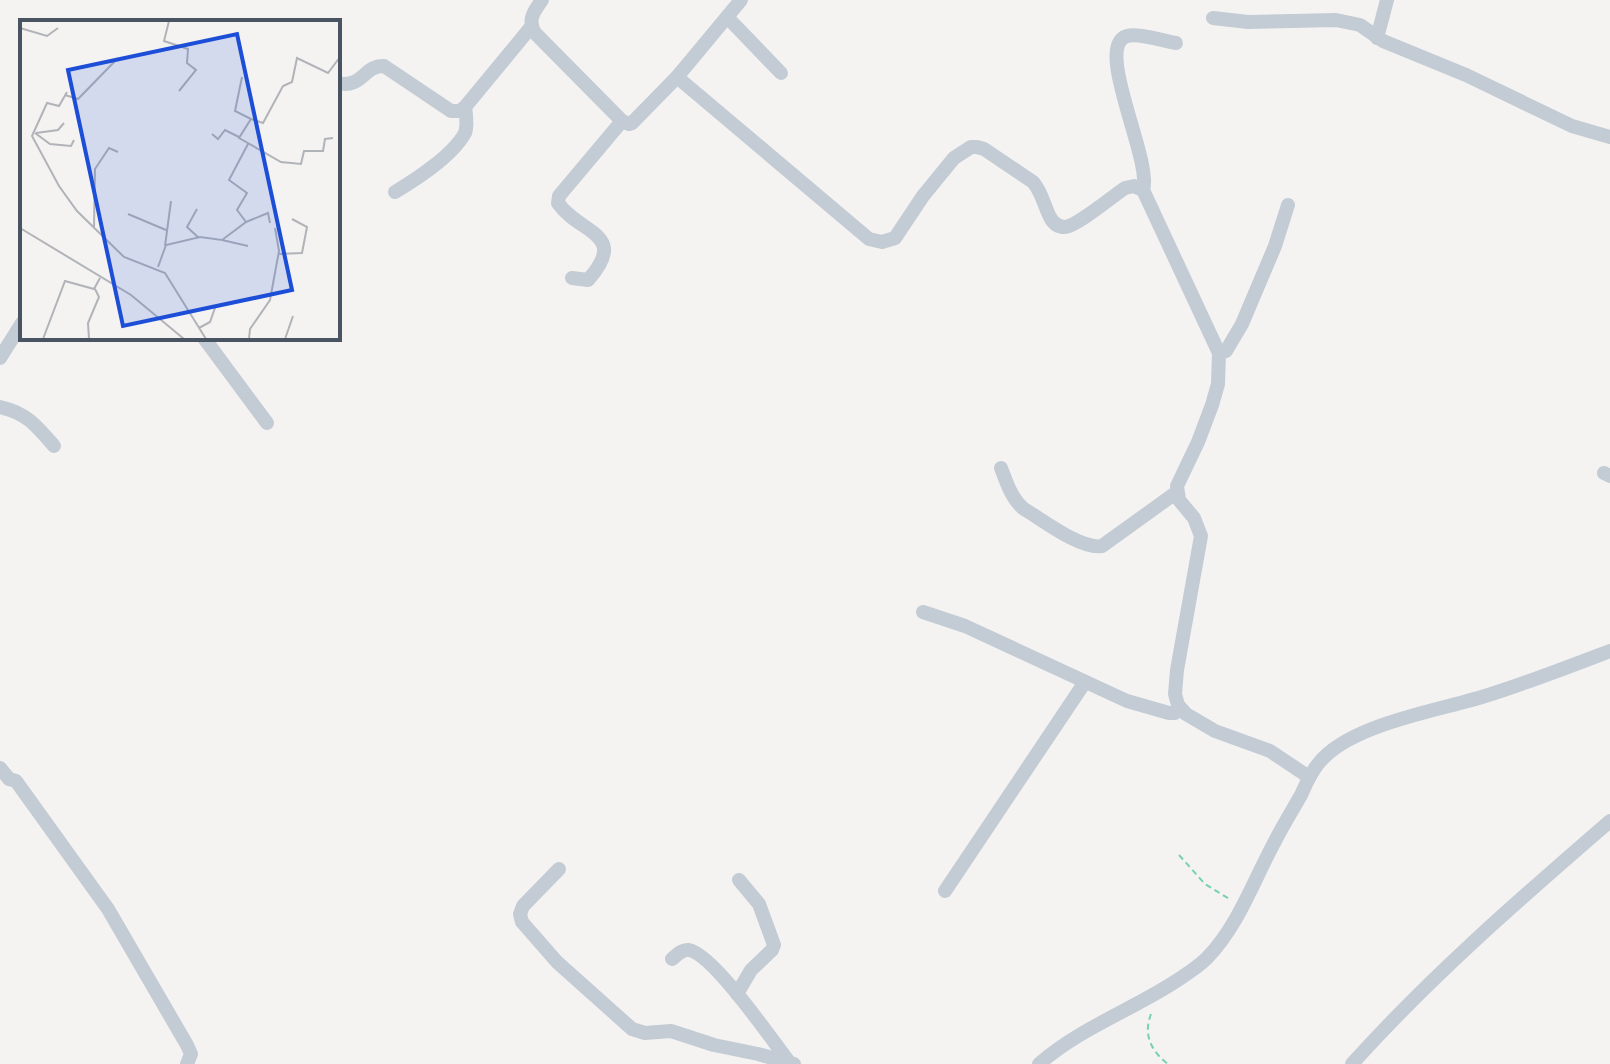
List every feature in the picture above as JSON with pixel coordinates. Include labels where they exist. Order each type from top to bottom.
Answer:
[{"type":"street","points":[[340,83],[356,82],[379,64],[451,111],[460,111],[531,27],[533,12],[542,0]]},
{"type":"street","points":[[531,27],[622,121],[629,124],[677,77],[741,0]]},
{"type":"street","points":[[1377,38],[1387,0]]},
{"type":"street","points":[[727,17],[781,73]]},
{"type":"street","points":[[1213,18],[1280,22],[1336,20],[1360,25],[1377,38],[1495,88],[1572,126],[1610,137]]},
{"type":"street","points":[[1176,43],[1131,35],[1123,37],[1116,64],[1123,99],[1142,159],[1143,190],[1219,353],[1218,384],[1212,405],[1198,442],[1178,480],[1179,500],[1194,518],[1201,536],[1175,694],[1181,709],[1215,731],[1270,751],[1309,777]]},
{"type":"street","points":[[677,77],[869,239],[882,242],[895,238],[954,158],[971,147],[984,149],[1033,182],[1054,224],[1060,226],[1073,225],[1125,188],[1134,186],[1143,190]]},
{"type":"street","points":[[395,192],[430,169],[460,139],[466,131],[465,107]]},
{"type":"street","points":[[572,278],[588,280],[603,261],[605,250],[592,232],[562,209],[558,203],[559,196],[622,121]]},
{"type":"street","points":[[1219,353],[1226,351],[1242,324],[1275,246],[1288,205]]},
{"type":"street","points":[[0,358],[20,326]]},
{"type":"street","points":[[205,340],[267,423]]},
{"type":"street","points":[[0,407],[21,413],[54,446]]},
{"type":"street","points":[[1001,468],[1012,495],[1024,509],[1081,543],[1096,547],[1102,546],[1177,492]]},
{"type":"street","points":[[923,612],[965,626],[1127,701],[1156,711],[1175,713],[1181,709]]},
{"type":"street","points":[[1039,1064],[1068,1041],[1155,995],[1207,958],[1242,907],[1309,777],[1328,754],[1358,736],[1416,715],[1507,689],[1610,651]]},
{"type":"street","points":[[945,891],[1085,682]]},
{"type":"street","points":[[0,768],[9,779],[16,781],[108,909],[187,1045],[191,1054],[187,1064]]},
{"type":"street","points":[[1352,1064],[1386,1026],[1478,937],[1610,821]]},
{"type":"street","points":[[559,869],[523,906],[520,914],[522,922],[557,962],[632,1029],[645,1033],[671,1031],[714,1045],[791,1063]]},
{"type":"street","points":[[737,994],[751,970],[774,945],[759,904],[739,880]]},
{"type":"street","points":[[672,959],[689,950],[718,972],[791,1063]]},
{"type":"path","points":[[1179,855],[1205,884],[1242,907]]},
{"type":"path","points":[[1155,995],[1147,1035],[1156,1052],[1168,1064]]}]
